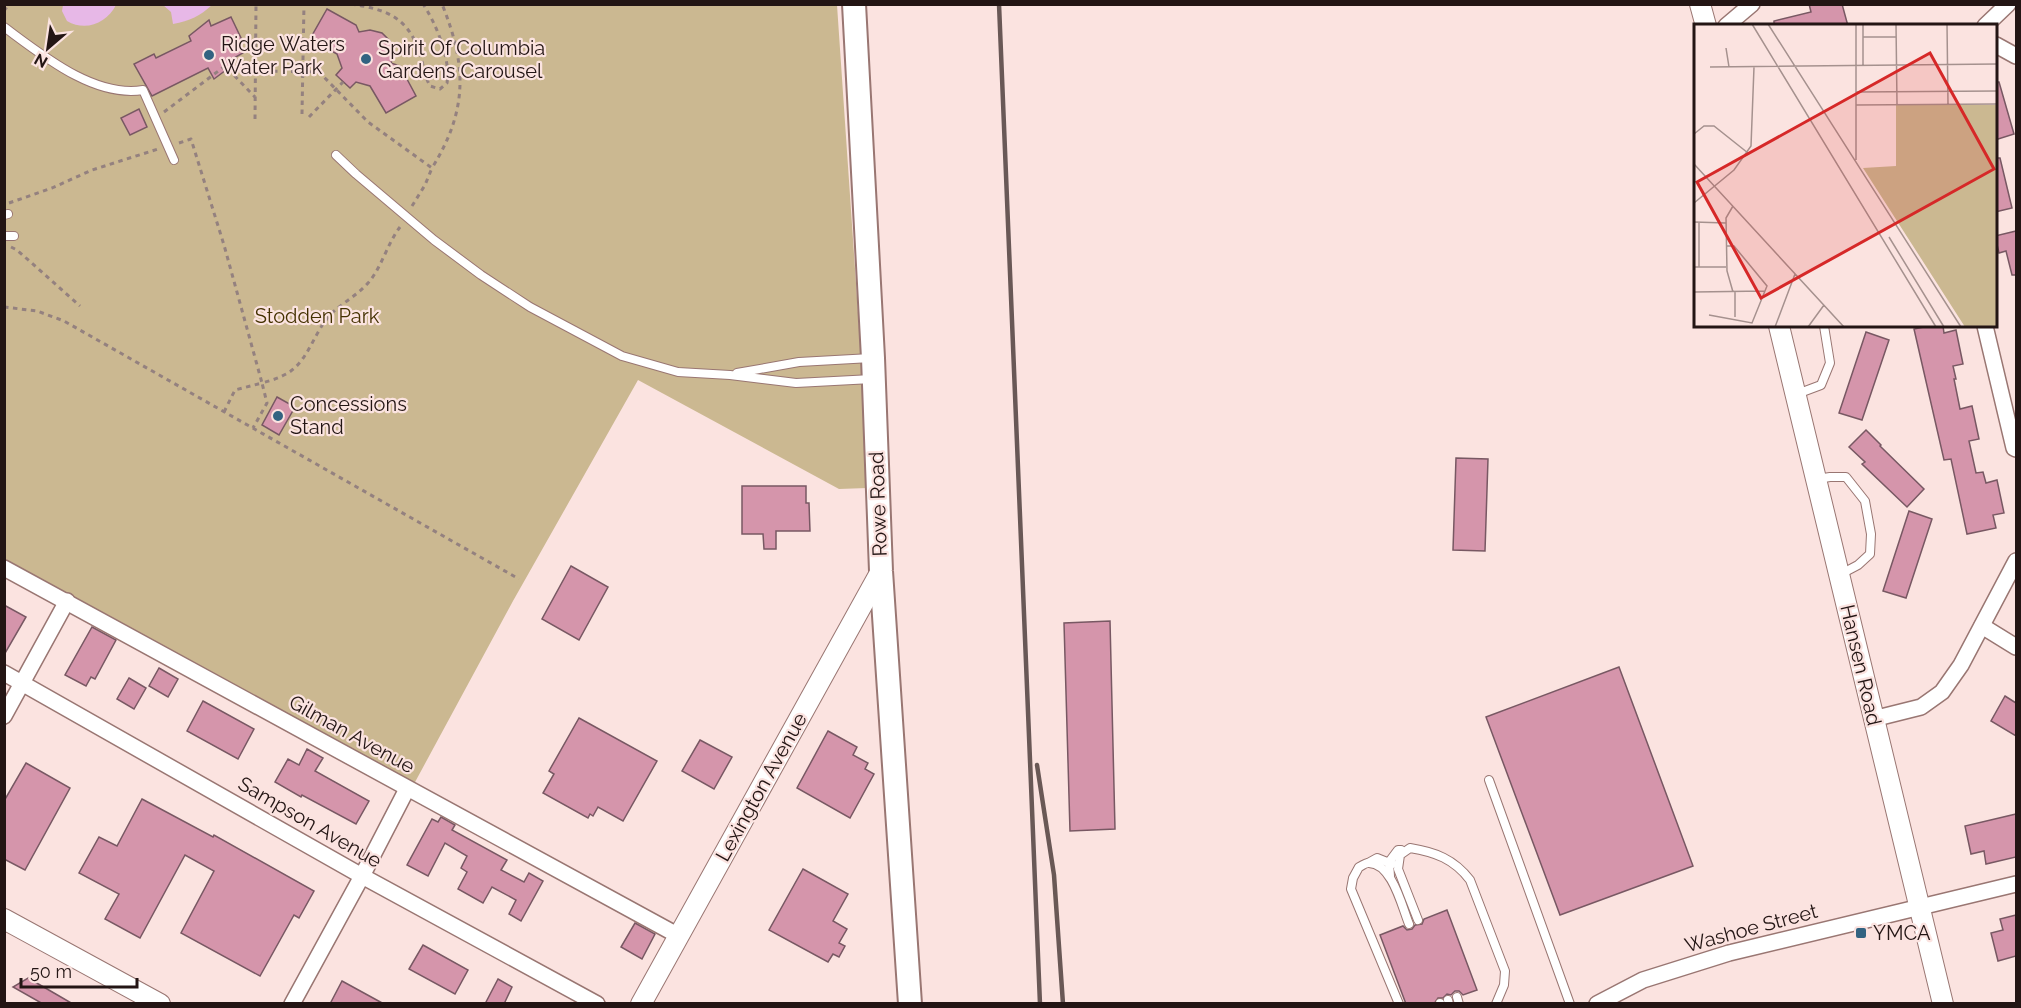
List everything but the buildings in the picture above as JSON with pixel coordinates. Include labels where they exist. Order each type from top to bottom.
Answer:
[{"type":"main road","name":"Rowe Road","points":[[854,4],[881,571],[910,1004]]},
{"type":"street","points":[[1700,4],[1705,24]]},
{"type":"street","points":[[1728,24],[1752,4]]},
{"type":"street","points":[[1987,24],[2008,4]]},
{"type":"street","points":[[1997,46],[2016,56]]},
{"type":"street","name":"Hansen Road","points":[[1779,327],[1943,1004]]},
{"type":"street","points":[[1985,327],[2016,449]]},
{"type":"street","points":[[1873,718],[1921,707],[1942,692],[1961,665],[2016,561]]},
{"type":"street","name":"Gilman Avenue","points":[[4,568],[679,936]]},
{"type":"street","name":"Lexington Avenue","points":[[641,1004],[881,571]]},
{"type":"street","points":[[4,716],[67,601]]},
{"type":"street","points":[[1982,626],[2016,647]]},
{"type":"street","name":"Sampson Avenue","points":[[4,673],[362,876],[597,1004]]},
{"type":"street","points":[[292,1004],[407,789]]},
{"type":"street","name":"Washoe Street","points":[[1597,1004],[1643,980],[1729,953],[2016,884]]},
{"type":"street","points":[[4,919],[160,1004]]},
{"type":"lane","points":[[4,27],[77,76],[127,93],[143,90],[174,160]]},
{"type":"lane","points":[[336,155],[434,240],[481,275],[530,307],[631,359],[678,372],[730,375],[796,383],[873,368]]},
{"type":"lane","points":[[4,236],[14,236]]},
{"type":"lane","points":[[1796,395],[1821,385],[1830,363],[1824,327]]},
{"type":"lane","points":[[730,375],[792,363],[873,368]]},
{"type":"lane","points":[[1816,479],[1846,477],[1864,501],[1871,534],[1870,555],[1858,565],[1839,575]]},
{"type":"lane","points":[[1490,780],[1570,1004]]},
{"type":"lane","points":[[1410,848],[1400,855],[1398,869],[1418,920]]},
{"type":"lane","points":[[1409,924],[1390,876],[1389,862],[1398,850],[1410,848],[1444,856],[1462,869],[1470,880],[1505,971],[1504,985],[1496,1004]]},
{"type":"lane","points":[[1398,869],[1389,862],[1377,858],[1359,867],[1353,878],[1351,889],[1399,1004]]},
{"type":"lane","points":[[1368,863],[1382,867],[1390,876]]},
{"type":"path","points":[[4,10],[9,4]]},
{"type":"path","points":[[255,119],[256,4]]},
{"type":"path","points":[[302,114],[304,4]]},
{"type":"path","points":[[351,4],[381,9],[403,23],[419,50],[430,86],[440,89],[447,83],[447,68],[436,26],[423,4]]},
{"type":"path","points":[[412,206],[425,185],[454,125],[461,82],[458,57],[442,4]]},
{"type":"path","points":[[155,119],[225,66],[255,97]]},
{"type":"path","points":[[255,71],[319,72],[377,129],[432,168]]},
{"type":"path","points":[[309,117],[343,82]]},
{"type":"path","points":[[4,204],[52,189],[93,170],[191,139],[222,237],[267,403],[254,428]]},
{"type":"path","points":[[224,412],[235,390],[286,375],[295,368],[327,318],[368,283],[400,227]]},
{"type":"path","points":[[4,245],[16,250],[80,306]]},
{"type":"path","points":[[4,307],[37,311],[64,321],[519,579]]},
{"type":"green space","name":"Stodden Park","points":[[5,5],[837,5],[860,342],[867,488],[839,489],[638,380],[513,601],[414,784],[5,559]]},
{"type":"shaded area","points":[[63,4],[116,5],[102,21],[81,26],[67,21],[62,11]]},
{"type":"shaded area","points":[[163,5],[212,5],[194,18],[173,24],[171,12]]},
{"type":"railway","points":[[999,4],[1040,1004]]},
{"type":"railway","points":[[1037,765],[1054,875],[1063,1004]]},
{"type":"place","name":"Ridge Waters Water Park","points":[[209,55]]},
{"type":"place","name":"Spirit Of Columbia Gardens Carousel","points":[[366,59]]},
{"type":"place","name":"Concessions Stand","points":[[278,416]]},
{"type":"place","name":"YMCA","points":[[1861,933]]}]
